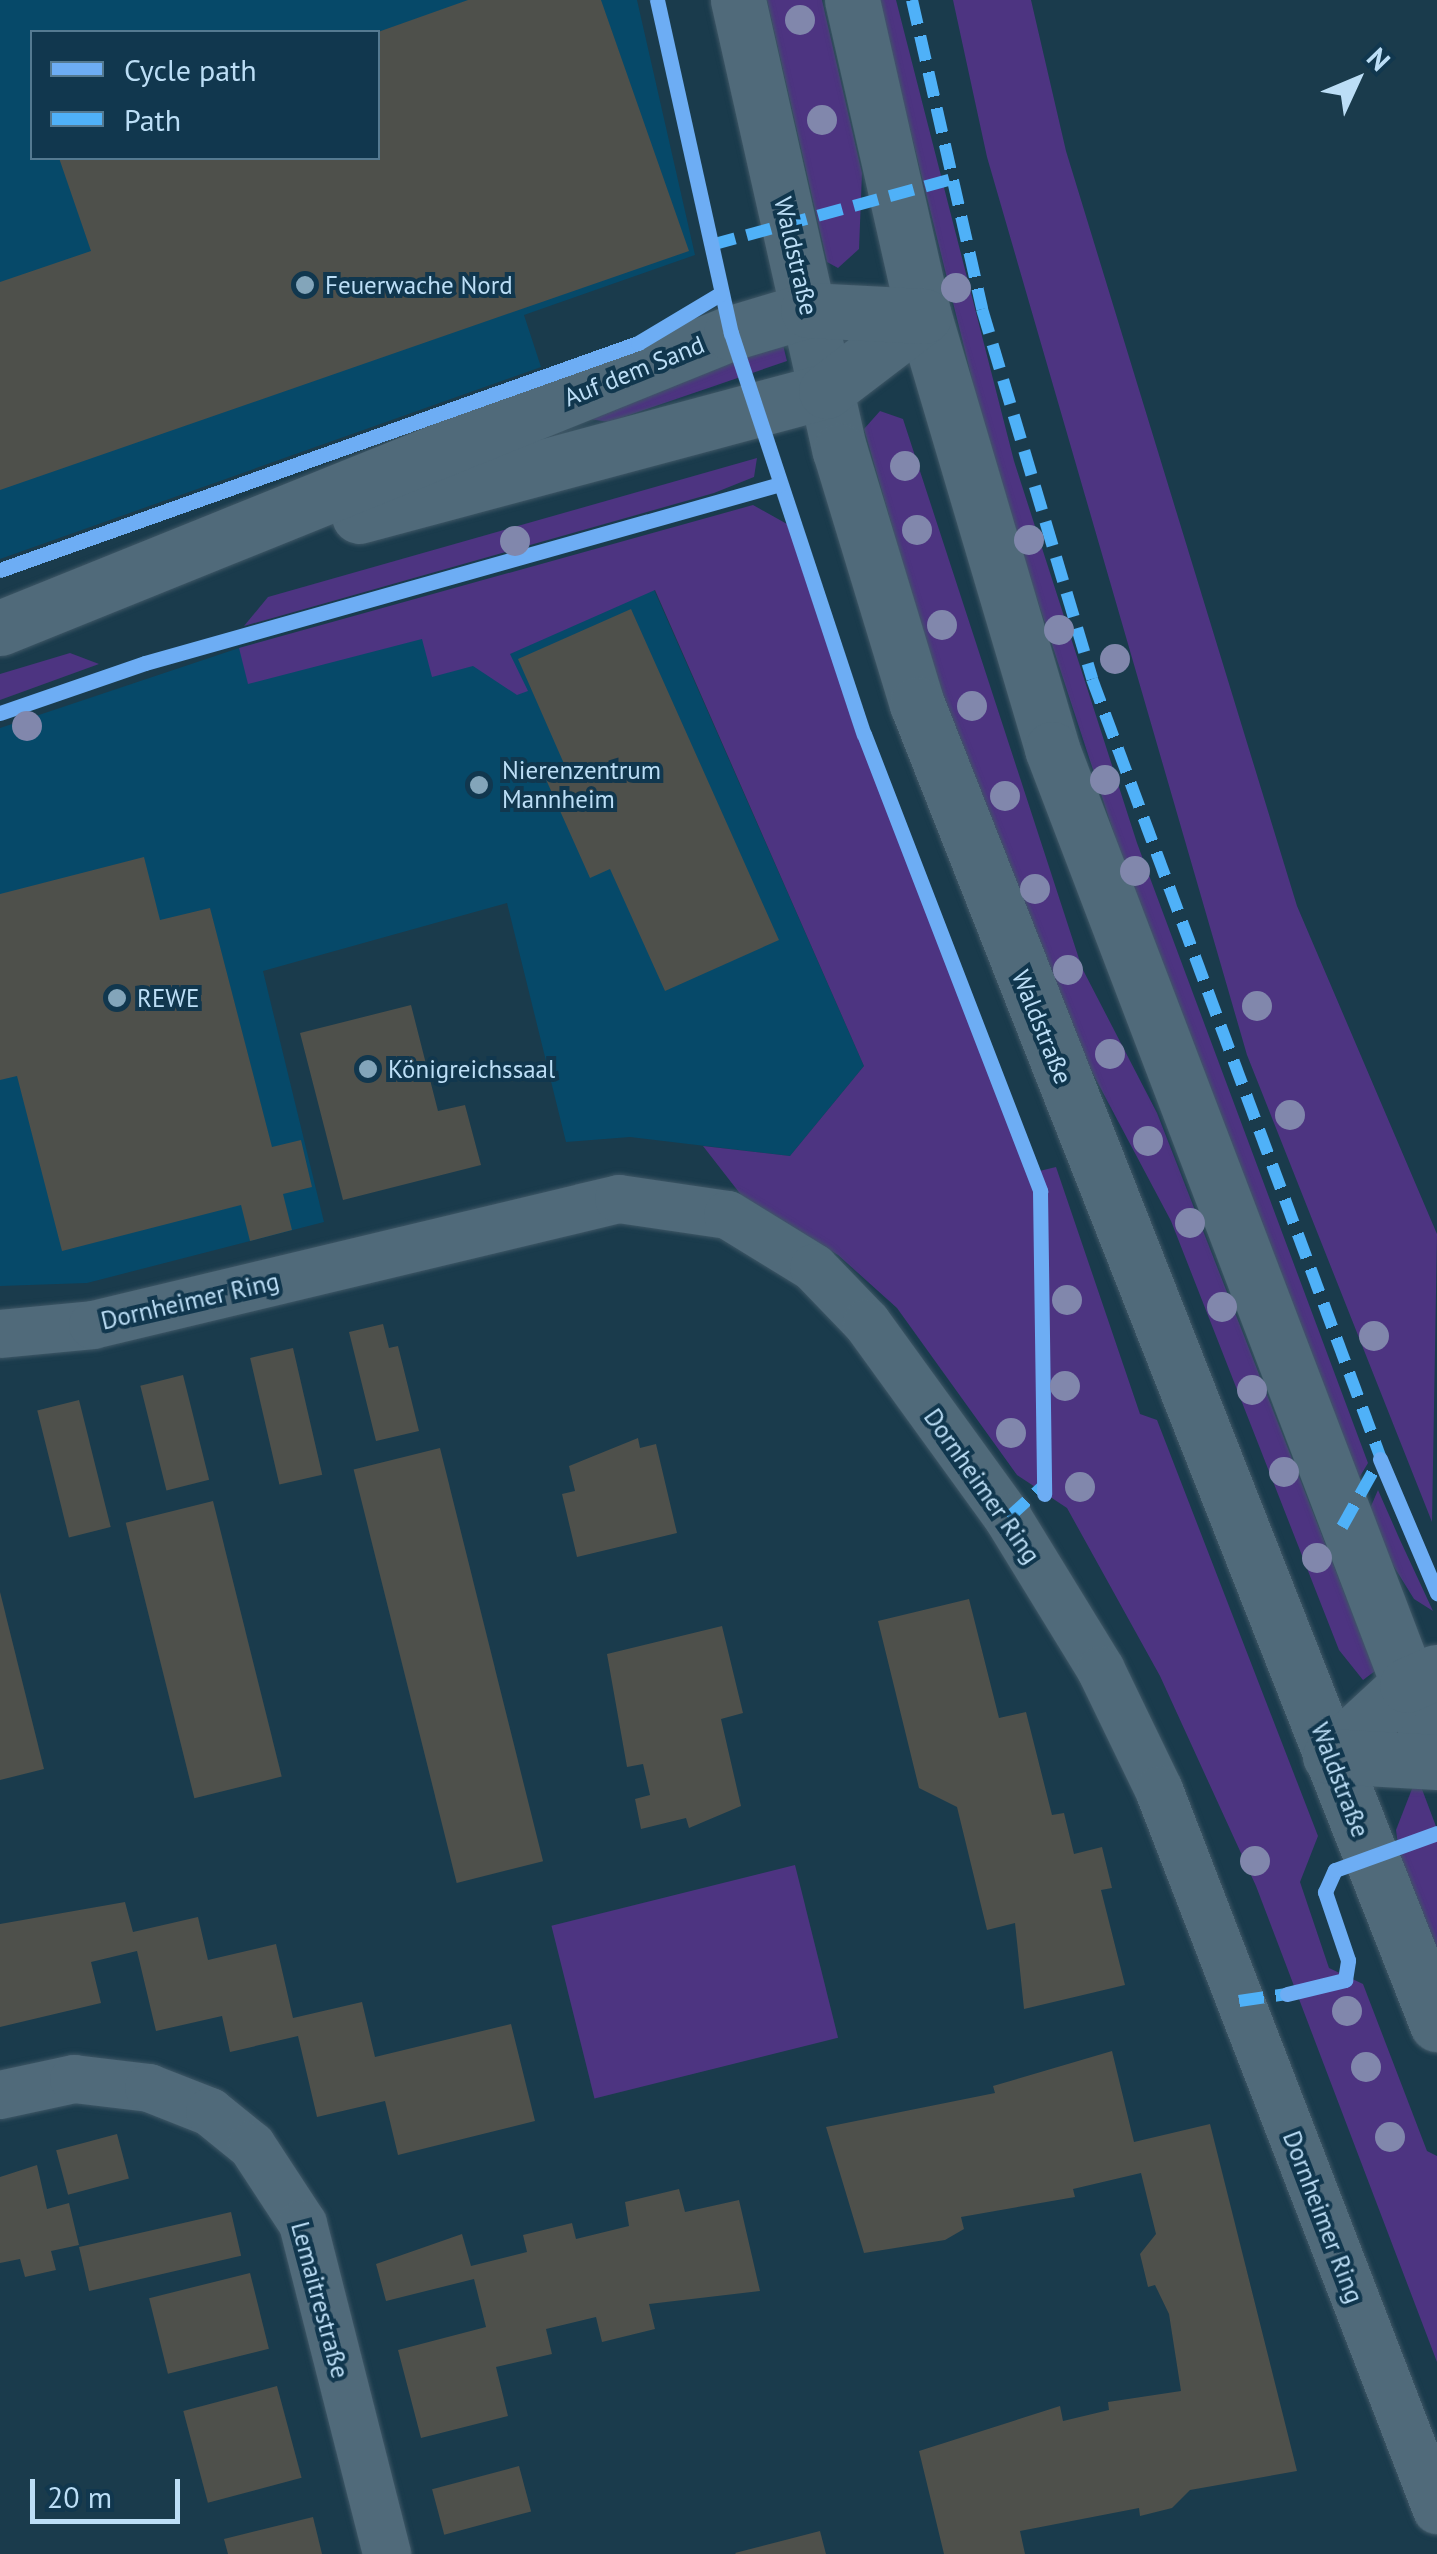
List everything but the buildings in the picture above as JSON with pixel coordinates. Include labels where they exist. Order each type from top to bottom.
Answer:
[{"type":"main road","name":"Waldstraße","points":[[738,0],[826,391],[917,704],[1437,2024]]},
{"type":"main road","points":[[852,0],[924,316],[1052,749],[1422,1678],[1437,1760],[1330,1756]]},
{"type":"main road","name":"Auf dem Sand","points":[[0,628],[182,562],[598,384],[808,310],[924,316]]},
{"type":"main road","name":"Auf dem Sand","points":[[182,562],[826,391],[924,316]]},
{"type":"main road","points":[[1330,1756],[1422,1678]]},
{"type":"street","name":"Dornheimer Ring","points":[[0,1334],[93,1325],[620,1198],[728,1216],[814,1268],[867,1323],[1008,1518],[1101,1670],[1159,1790],[1437,2510]]},
{"type":"street","name":"Lemaitrestraße","points":[[0,2094],[74,2079],[149,2088],[210,2112],[252,2146],[303,2224],[387,2554]]},
{"type":"shaded area","name":"Feuerwache Nord","points":[[0,0],[637,0],[695,255],[524,315],[541,367],[0,559]]},
{"type":"shaded area","points":[[767,0],[822,0],[862,173],[859,249],[838,268],[827,262]]},
{"type":"shaded area","points":[[878,0],[896,0],[1014,461],[1137,843],[1368,1463],[1353,1488],[1120,852],[994,468]]},
{"type":"shaded area","points":[[953,0],[1031,0],[1066,151],[1297,906],[1437,1234],[1432,1522],[1247,1055],[987,157]]},
{"type":"shaded area","points":[[783,345],[787,361],[609,422],[589,419],[590,404]]},
{"type":"shaded area","points":[[880,411],[903,419],[1082,968],[1157,1113],[1375,1671],[1363,1680],[1339,1650],[1171,1221],[1084,1057],[949,723],[864,429]]},
{"type":"shaded area","points":[[757,458],[754,477],[714,493],[244,626],[268,597]]},
{"type":"shaded area","points":[[753,505],[787,524],[1027,1174],[1056,1167],[1140,1414],[1157,1420],[1318,1836],[1300,1882],[1329,1968],[1363,1984],[1427,2151],[1437,2156],[1437,2362],[1256,1886],[1160,1676],[1067,1508],[1017,1475],[897,1308],[838,1255],[745,1200],[703,1146],[790,1156],[864,1066],[655,590],[510,654],[528,691],[517,695],[473,666],[432,677],[422,639],[248,684],[239,648]]},
{"type":"shaded area","name":"Nierenzentrum Mannheim","points":[[633,542],[864,1066],[790,1156],[630,1137],[566,1142],[507,903],[263,971],[324,1222],[87,1283],[0,1286],[0,728],[239,648]]},
{"type":"shaded area","points":[[70,653],[99,664],[0,700],[0,674]]},
{"type":"shaded area","points":[[1378,1490],[1433,1611],[1414,1599],[1365,1520]]},
{"type":"shaded area","points":[[1417,1776],[1437,1829],[1437,1958],[1401,1868],[1396,1830]]},
{"type":"shaded area","points":[[795,1865],[838,2038],[595,2098],[551,1926]]},
{"type":"marked path","points":[[912,0],[982,309],[1092,679],[1383,1464]]},
{"type":"marked path","points":[[711,245],[952,179]]},
{"type":"marked path","points":[[1342,1527],[1380,1459]]},
{"type":"marked path","points":[[1008,1518],[1043,1486]]},
{"type":"marked path","points":[[1239,2001],[1293,1993]]},
{"type":"cycle path","points":[[657,0],[731,333],[864,734],[1040,1191],[1044,1494]]},
{"type":"cycle path","points":[[0,570],[638,343],[720,294]]},
{"type":"cycle path","points":[[0,713],[145,663],[780,484]]},
{"type":"cycle path","points":[[1380,1459],[1437,1593]]},
{"type":"cycle path","points":[[1287,1994],[1345,1980],[1348,1960],[1325,1892],[1335,1870],[1437,1833]]},
{"type":"place","name":"Feuerwache Nord","points":[[305,285]]},
{"type":"place","name":"Nierenzentrum Mannheim","points":[[479,785]]},
{"type":"place","name":"REWE","points":[[117,998]]},
{"type":"place","name":"Königreichssaal","points":[[368,1069]]}]
